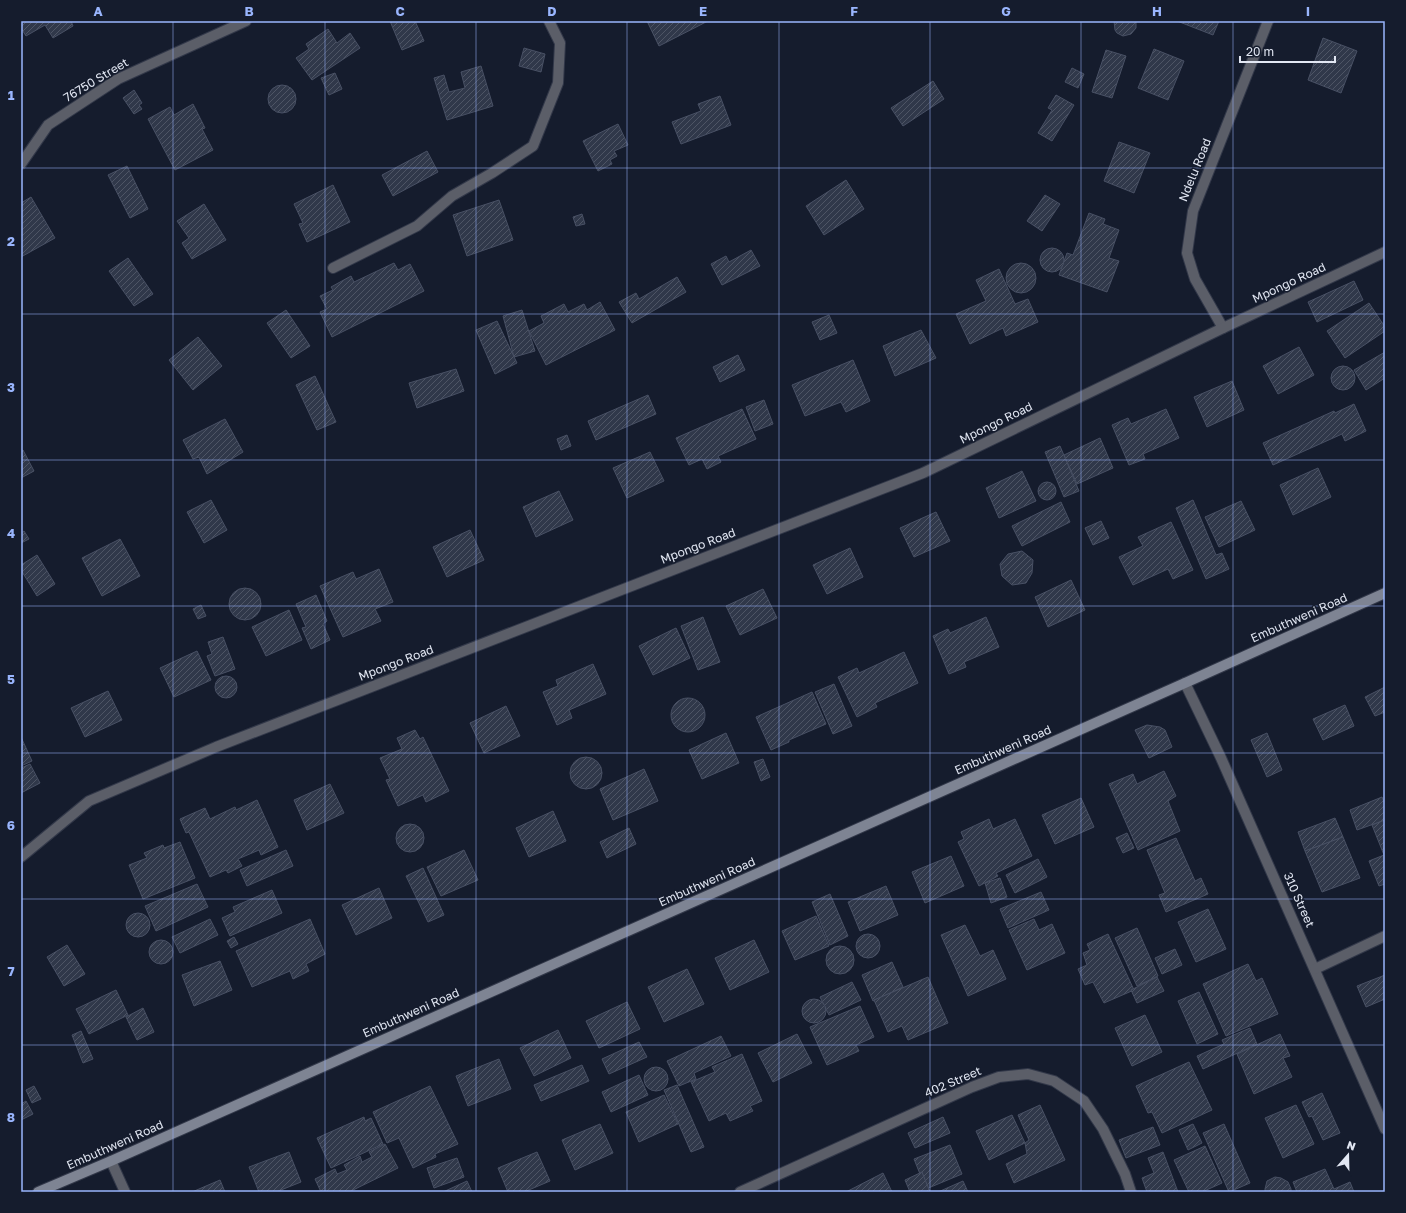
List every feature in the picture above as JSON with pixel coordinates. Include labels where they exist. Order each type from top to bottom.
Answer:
[{"type":"street","name":"76750 Street","points":[[21,164],[48,125],[118,79],[246,21]]},
{"type":"street","points":[[333,268],[417,226],[452,196],[492,173],[533,146],[558,83],[560,43],[549,21]]},
{"type":"street","name":"Ndelu Road","points":[[1223,328],[1195,278],[1187,253],[1193,211],[1268,21]]},
{"type":"street","name":"Mpongo Road","points":[[21,857],[89,801],[216,747],[923,473],[1223,328],[1385,252]]},
{"type":"street","name":"Embuthweni Road","points":[[38,1192],[111,1161],[1385,593]]},
{"type":"street","name":"310 Street","points":[[1185,683],[1221,758],[1385,1129]]},
{"type":"street","points":[[1315,968],[1385,936]]},
{"type":"street","name":"402 Street","points":[[740,1192],[972,1087],[999,1077],[1028,1074],[1054,1081],[1084,1101],[1103,1129],[1125,1174],[1131,1192]]},
{"type":"street","points":[[111,1161],[125,1192]]},
{"type":"building","points":[[21,21],[71,21],[73,26],[53,38],[45,25],[26,36],[21,28]]},
{"type":"building","points":[[390,21],[415,21],[424,41],[402,50]]},
{"type":"building","points":[[647,21],[708,21],[659,46]]},
{"type":"building","points":[[1114,21],[1136,21],[1136,28],[1131,34],[1123,36],[1115,30]]},
{"type":"building","points":[[1177,21],[1219,21],[1213,35]]},
{"type":"building","points":[[328,29],[337,43],[350,33],[360,48],[312,80],[296,58],[309,49],[306,44]]},
{"type":"building","points":[[1323,38],[1357,51],[1341,93],[1308,80]]},
{"type":"building","points":[[524,48],[545,54],[541,72],[519,66]]},
{"type":"building","points":[[1154,49],[1184,61],[1168,100],[1138,88]]},
{"type":"building","points":[[1106,50],[1126,56],[1112,98],[1092,92]]},
{"type":"building","points":[[481,66],[493,106],[447,120],[434,78],[444,75],[449,92],[465,88],[461,72]]},
{"type":"building","points":[[1072,68],[1084,74],[1078,88],[1065,82]]},
{"type":"building","points":[[335,73],[342,89],[329,95],[321,78]]},
{"type":"building","points":[[933,81],[944,99],[903,126],[891,108]]},
{"type":"building","points":[[282,85],[288,86],[292,89],[295,93],[295,105],[292,109],[288,112],[282,113],[276,112],[272,109],[269,105],[268,99],[269,93],[272,89],[276,86]]},
{"type":"building","points":[[134,90],[142,103],[139,105],[142,109],[134,114],[123,98]]},
{"type":"building","points":[[1056,95],[1074,105],[1052,141],[1038,133],[1052,110],[1048,108]]},
{"type":"building","points":[[720,96],[731,125],[681,144],[672,122],[701,111],[698,104]]},
{"type":"building","points":[[193,104],[205,128],[202,129],[213,150],[175,170],[148,119],[170,107],[174,115]]},
{"type":"building","points":[[618,124],[628,145],[614,151],[617,156],[610,160],[612,164],[598,171],[583,141]]},
{"type":"building","points":[[1119,142],[1150,153],[1134,193],[1104,181]]},
{"type":"building","points":[[427,151],[438,172],[393,196],[382,175]]},
{"type":"building","points":[[127,166],[148,209],[130,218],[108,175]]},
{"type":"building","points":[[846,180],[864,209],[824,235],[806,206]]},
{"type":"building","points":[[333,185],[350,222],[307,242],[299,224],[303,223],[294,204]]},
{"type":"building","points":[[1045,195],[1060,204],[1042,231],[1027,221]]},
{"type":"building","points":[[31,197],[55,238],[21,257],[21,203]]},
{"type":"building","points":[[499,200],[513,240],[467,256],[453,215]]},
{"type":"building","points":[[204,204],[226,240],[192,259],[182,243],[189,238],[177,221]]},
{"type":"building","points":[[1089,213],[1105,219],[1103,224],[1119,230],[1109,258],[1119,261],[1107,292],[1059,275],[1067,253],[1073,255]]},
{"type":"building","points":[[582,214],[585,224],[576,226],[573,217]]},
{"type":"building","points":[[1052,248],[1061,251],[1064,260],[1061,269],[1052,272],[1043,269],[1040,260],[1043,251]]},
{"type":"building","points":[[751,250],[760,266],[722,285],[711,264],[726,256],[729,262]]},
{"type":"building","points":[[128,258],[153,294],[134,306],[109,271]]},
{"type":"building","points":[[394,263],[398,270],[410,264],[424,291],[332,337],[320,312],[327,309],[320,296],[333,290],[331,287],[351,276],[354,282]]},
{"type":"building","points":[[1021,263],[1032,267],[1036,278],[1032,289],[1021,293],[1010,289],[1006,278],[1010,267]]},
{"type":"building","points":[[999,269],[1015,304],[1028,299],[1038,322],[1006,336],[1003,328],[970,344],[956,314],[986,301],[976,280]]},
{"type":"building","points":[[677,277],[686,292],[632,323],[619,302],[636,293],[639,299]]},
{"type":"building","points":[[1354,281],[1363,300],[1317,322],[1308,302]]},
{"type":"building","points":[[600,302],[615,330],[546,365],[529,331],[544,323],[541,316],[564,304],[568,312],[584,304],[587,310]]},
{"type":"building","points":[[1369,303],[1385,327],[1385,331],[1345,358],[1327,331]]},
{"type":"building","points":[[286,310],[310,346],[291,358],[267,323]]},
{"type":"building","points":[[522,310],[535,351],[514,357],[503,316]]},
{"type":"building","points":[[829,315],[837,333],[820,340],[812,322]]},
{"type":"building","points":[[497,321],[517,363],[495,374],[476,330]]},
{"type":"building","points":[[921,330],[936,358],[895,376],[883,346]]},
{"type":"building","points":[[198,337],[222,366],[193,390],[169,360]]},
{"type":"building","points":[[1299,347],[1314,375],[1278,394],[1263,366]]},
{"type":"building","points":[[1385,352],[1385,378],[1366,390],[1354,370]]},
{"type":"building","points":[[738,355],[745,370],[720,382],[713,367]]},
{"type":"building","points":[[853,360],[870,401],[846,412],[841,402],[805,416],[792,385]]},
{"type":"building","points":[[1343,366],[1352,369],[1355,378],[1352,387],[1343,390],[1334,387],[1331,378],[1334,369]]},
{"type":"building","points":[[456,369],[464,391],[417,408],[409,383]]},
{"type":"building","points":[[315,376],[336,422],[317,430],[296,385]]},
{"type":"building","points":[[1232,381],[1244,410],[1207,427],[1194,397]]},
{"type":"building","points":[[648,395],[656,414],[596,440],[588,421]]},
{"type":"building","points":[[764,400],[773,424],[755,431],[746,407]]},
{"type":"building","points":[[1354,404],[1366,431],[1345,441],[1342,434],[1273,465],[1263,443],[1334,411],[1335,413]]},
{"type":"building","points":[[742,409],[756,439],[718,456],[721,462],[707,469],[702,459],[689,465],[676,438]]},
{"type":"building","points":[[1166,409],[1179,438],[1143,454],[1145,459],[1129,465],[1112,425],[1128,418],[1131,424]]},
{"type":"building","points":[[225,419],[243,452],[207,474],[199,457],[193,459],[183,440]]},
{"type":"building","points":[[567,435],[571,446],[561,450],[557,439]]},
{"type":"building","points":[[1100,438],[1113,468],[1077,484],[1064,455]]},
{"type":"building","points":[[1060,446],[1079,491],[1064,497],[1045,452]]},
{"type":"building","points":[[23,450],[34,471],[21,478],[21,451]]},
{"type":"building","points":[[650,452],[664,481],[627,498],[613,468]]},
{"type":"building","points":[[1318,468],[1331,497],[1293,515],[1280,485]]},
{"type":"building","points":[[1022,471],[1036,501],[999,518],[986,488]]},
{"type":"building","points":[[1047,482],[1051,483],[1055,487],[1055,495],[1051,499],[1047,500],[1043,499],[1039,495],[1038,491],[1039,487],[1043,483]]},
{"type":"building","points":[[559,491],[573,520],[536,537],[523,507]]},
{"type":"building","points":[[211,500],[227,530],[204,543],[187,512]]},
{"type":"building","points":[[1193,500],[1216,555],[1222,553],[1229,569],[1206,579],[1176,508]]},
{"type":"building","points":[[1241,501],[1255,530],[1219,547],[1205,517]]},
{"type":"building","points":[[1061,502],[1070,522],[1022,546],[1012,526]]},
{"type":"building","points":[[936,512],[950,541],[914,557],[900,528]]},
{"type":"building","points":[[1101,521],[1109,538],[1093,545],[1085,528]]},
{"type":"building","points":[[1171,522],[1193,570],[1173,579],[1168,569],[1133,585],[1119,557],[1143,546],[1138,537]]},
{"type":"building","points":[[470,530],[484,560],[447,577],[433,547]]},
{"type":"building","points":[[24,531],[29,539],[21,543],[21,533]]},
{"type":"building","points":[[120,539],[140,576],[102,596],[82,558]]},
{"type":"building","points":[[850,548],[863,577],[827,594],[813,565]]},
{"type":"building","points":[[1022,551],[1033,560],[1032,573],[1026,583],[1012,585],[1002,576],[1000,564],[1008,554]]},
{"type":"building","points":[[37,555],[55,584],[37,596],[21,570],[21,565]]},
{"type":"building","points":[[379,569],[393,602],[375,609],[381,621],[343,637],[320,586],[353,572],[356,579]]},
{"type":"building","points":[[1071,580],[1085,610],[1048,627],[1035,597]]},
{"type":"building","points":[[245,588],[256,593],[261,604],[256,615],[245,620],[234,615],[229,604],[234,593]]},
{"type":"building","points":[[763,589],[777,618],[740,635],[726,606]]},
{"type":"building","points":[[316,595],[327,621],[323,624],[330,640],[311,649],[302,628],[306,627],[296,604]]},
{"type":"building","points":[[201,605],[206,616],[198,619],[193,609]]},
{"type":"building","points":[[289,610],[302,640],[266,656],[252,627]]},
{"type":"building","points":[[703,617],[720,662],[698,670],[681,626]]},
{"type":"building","points":[[986,617],[999,647],[964,662],[966,667],[949,674],[933,636],[948,629],[950,633]]},
{"type":"building","points":[[676,628],[690,658],[653,675],[639,646]]},
{"type":"building","points":[[223,637],[235,669],[215,676],[207,656],[212,654],[208,642]]},
{"type":"building","points":[[197,651],[211,680],[174,697],[160,668]]},
{"type":"building","points":[[904,652],[918,683],[875,703],[877,707],[857,717],[838,677],[857,668],[859,673]]},
{"type":"building","points":[[593,664],[606,694],[569,710],[572,718],[557,725],[543,692],[558,686],[556,680]]},
{"type":"building","points":[[226,676],[234,679],[237,687],[234,695],[226,698],[218,695],[215,687],[218,679]]},
{"type":"building","points":[[834,684],[852,726],[833,734],[815,692]]},
{"type":"building","points":[[1385,687],[1385,712],[1375,716],[1365,697]]},
{"type":"building","points":[[108,691],[122,720],[85,737],[71,708]]},
{"type":"building","points":[[812,692],[826,724],[789,740],[789,742],[771,750],[756,717]]},
{"type":"building","points":[[691,698],[700,703],[704,708],[704,722],[700,727],[695,731],[685,732],[681,731],[672,722],[671,712],[672,708],[681,699]]},
{"type":"building","points":[[1345,705],[1354,726],[1323,740],[1313,719]]},
{"type":"building","points":[[506,706],[520,736],[484,753],[470,723]]},
{"type":"building","points":[[1147,725],[1160,727],[1165,730],[1172,747],[1149,758],[1135,730]]},
{"type":"building","points":[[415,730],[420,739],[423,737],[449,791],[426,802],[423,795],[398,806],[386,780],[390,779],[380,758],[402,749],[397,738]]},
{"type":"building","points":[[726,733],[739,763],[702,779],[689,750]]},
{"type":"building","points":[[1267,733],[1282,770],[1267,777],[1251,740]]},
{"type":"building","points":[[21,737],[32,761],[21,766]]},
{"type":"building","points":[[583,757],[589,757],[598,761],[602,773],[598,785],[589,789],[583,789],[574,785],[570,776],[570,770],[574,761]]},
{"type":"building","points":[[763,759],[770,777],[761,781],[754,762]]},
{"type":"building","points":[[30,764],[40,783],[21,793],[21,768]]},
{"type":"building","points":[[644,769],[658,801],[613,820],[600,789]]},
{"type":"building","points":[[1164,771],[1176,796],[1168,801],[1180,831],[1138,850],[1109,784],[1133,774],[1137,784]]},
{"type":"building","points":[[330,784],[344,813],[307,830],[294,800]]},
{"type":"building","points":[[1382,797],[1385,804],[1385,820],[1357,830],[1350,810]]},
{"type":"building","points":[[1081,798],[1094,827],[1055,844],[1042,815]]},
{"type":"building","points":[[257,800],[278,847],[261,855],[259,850],[238,859],[242,866],[228,873],[226,870],[210,877],[189,832],[186,833],[180,819],[205,808],[210,819],[235,807],[236,810]]},
{"type":"building","points":[[553,811],[566,841],[529,857],[516,828]]},
{"type":"building","points":[[1335,818],[1343,837],[1305,851],[1298,832]]},
{"type":"building","points":[[989,819],[993,829],[1015,819],[1032,856],[996,873],[998,876],[979,886],[958,842],[964,839],[961,832]]},
{"type":"building","points":[[1385,820],[1385,884],[1379,886],[1369,861],[1384,855],[1372,825]]},
{"type":"building","points":[[410,824],[420,828],[424,838],[420,848],[410,852],[400,848],[396,838],[400,828]]},
{"type":"building","points":[[629,828],[636,844],[607,858],[600,842]]},
{"type":"building","points":[[1127,833],[1134,848],[1123,853],[1116,838]]},
{"type":"building","points":[[1343,837],[1360,878],[1322,892],[1305,851]]},
{"type":"building","points":[[1176,838],[1195,881],[1201,878],[1208,894],[1166,912],[1159,895],[1165,893],[1147,850]]},
{"type":"building","points":[[180,842],[195,878],[143,899],[129,865],[147,858],[144,853],[163,845],[164,848]]},
{"type":"building","points":[[286,850],[293,866],[247,886],[240,870]]},
{"type":"building","points":[[464,850],[478,880],[441,896],[427,867]]},
{"type":"building","points":[[951,856],[964,886],[925,903],[912,872]]},
{"type":"building","points":[[1038,859],[1047,877],[1015,893],[1006,875]]},
{"type":"building","points":[[423,868],[444,915],[428,922],[406,876]]},
{"type":"building","points":[[1000,878],[1007,897],[991,903],[985,883]]},
{"type":"building","points":[[197,884],[208,907],[156,931],[145,906]]},
{"type":"building","points":[[886,886],[898,915],[860,931],[848,902]]},
{"type":"building","points":[[379,888],[392,918],[356,935],[342,905]]},
{"type":"building","points":[[272,890],[282,913],[230,936],[222,918],[235,912],[233,907]]},
{"type":"building","points":[[1041,892],[1049,910],[1008,928],[1000,909]]},
{"type":"building","points":[[830,894],[848,936],[830,945],[812,902]]},
{"type":"building","points":[[1208,909],[1226,949],[1196,962],[1178,922]]},
{"type":"building","points":[[138,913],[147,916],[150,925],[147,934],[138,937],[129,934],[126,925],[129,916]]},
{"type":"building","points":[[816,916],[829,946],[795,960],[782,931]]},
{"type":"building","points":[[210,919],[218,935],[180,953],[172,937]]},
{"type":"building","points":[[310,919],[325,954],[306,964],[309,971],[293,979],[290,971],[252,987],[236,951]]},
{"type":"building","points":[[1034,919],[1039,930],[1052,924],[1065,953],[1027,970],[1009,930]]},
{"type":"building","points":[[965,925],[980,956],[993,950],[1006,979],[968,996],[941,935]]},
{"type":"building","points":[[1137,928],[1158,976],[1137,986],[1115,938]]},
{"type":"building","points":[[868,934],[877,937],[880,946],[877,955],[868,958],[859,955],[856,946],[859,937]]},
{"type":"building","points":[[1108,934],[1134,990],[1104,1003],[1093,982],[1085,985],[1078,969],[1087,965],[1083,953],[1090,950],[1087,944]]},
{"type":"building","points":[[234,937],[238,944],[231,948],[227,941]]},
{"type":"building","points":[[161,940],[170,943],[173,952],[170,961],[161,964],[152,961],[149,952],[152,943]]},
{"type":"building","points":[[754,940],[769,972],[730,990],[715,958]]},
{"type":"building","points":[[67,945],[85,974],[64,986],[47,957]]},
{"type":"building","points":[[840,946],[850,950],[854,960],[850,970],[840,974],[830,970],[826,960],[830,950]]},
{"type":"building","points":[[1175,949],[1182,965],[1162,974],[1155,958]]},
{"type":"building","points":[[220,961],[232,990],[194,1006],[182,975]]},
{"type":"building","points":[[892,962],[903,987],[873,1001],[862,975]]},
{"type":"building","points":[[1248,964],[1256,981],[1262,978],[1278,1014],[1226,1036],[1203,984]]},
{"type":"building","points":[[687,969],[704,1004],[664,1022],[648,987]]},
{"type":"building","points":[[1385,975],[1385,999],[1366,1007],[1357,986]]},
{"type":"building","points":[[928,977],[948,1023],[908,1040],[902,1026],[888,1032],[874,1000]]},
{"type":"building","points":[[1157,977],[1164,991],[1137,1003],[1131,990]]},
{"type":"building","points":[[852,982],[861,1000],[829,1015],[820,997]]},
{"type":"building","points":[[116,990],[128,1015],[89,1034],[76,1009]]},
{"type":"building","points":[[1199,992],[1218,1034],[1197,1044],[1178,1001]]},
{"type":"building","points":[[814,999],[819,1000],[825,1006],[825,1016],[819,1022],[814,1023],[809,1022],[803,1016],[802,1011],[803,1006],[809,1000]]},
{"type":"building","points":[[627,1002],[640,1029],[599,1048],[586,1021]]},
{"type":"building","points":[[860,1006],[874,1037],[856,1045],[859,1051],[827,1065],[810,1027]]},
{"type":"building","points":[[143,1008],[154,1032],[137,1040],[126,1017]]},
{"type":"building","points":[[1145,1015],[1162,1052],[1132,1066],[1115,1028]]},
{"type":"building","points":[[1250,1028],[1257,1044],[1203,1069],[1197,1056],[1224,1044],[1222,1040]]},
{"type":"building","points":[[558,1030],[571,1058],[534,1076],[520,1048]]},
{"type":"building","points":[[81,1031],[93,1059],[83,1063],[72,1035]]},
{"type":"building","points":[[797,1034],[812,1063],[773,1082],[758,1053]]},
{"type":"building","points":[[1280,1034],[1290,1056],[1283,1058],[1292,1077],[1254,1094],[1237,1054]]},
{"type":"building","points":[[721,1036],[731,1056],[694,1073],[696,1079],[679,1086],[667,1061]]},
{"type":"building","points":[[639,1042],[647,1057],[609,1074],[602,1059]]},
{"type":"building","points":[[742,1054],[762,1101],[750,1106],[753,1111],[730,1121],[726,1113],[709,1121],[691,1082],[715,1072],[712,1067]]},
{"type":"building","points":[[499,1059],[511,1089],[468,1106],[456,1076]]},
{"type":"building","points":[[1189,1062],[1212,1110],[1162,1133],[1152,1112],[1148,1113],[1136,1086]]},
{"type":"building","points":[[582,1065],[589,1081],[541,1101],[534,1085]]},
{"type":"building","points":[[656,1067],[661,1068],[667,1074],[667,1084],[661,1090],[656,1091],[651,1090],[645,1084],[644,1079],[645,1074],[651,1068]]},
{"type":"building","points":[[639,1075],[648,1095],[611,1112],[602,1092]]},
{"type":"building","points":[[677,1085],[704,1147],[691,1152],[664,1090]]},
{"type":"building","points":[[34,1086],[41,1099],[32,1103],[26,1090]]},
{"type":"building","points":[[430,1086],[458,1144],[435,1154],[436,1157],[413,1168],[399,1138],[387,1143],[373,1112]]},
{"type":"building","points":[[1322,1093],[1340,1133],[1323,1140],[1312,1116],[1309,1117],[1302,1102]]},
{"type":"building","points":[[664,1095],[678,1124],[639,1142],[626,1112]]},
{"type":"building","points":[[26,1101],[33,1114],[21,1120],[21,1104]]},
{"type":"building","points":[[1040,1105],[1065,1160],[1014,1183],[1006,1164],[1027,1154],[1025,1143],[1029,1140],[1018,1115]]},
{"type":"building","points":[[1296,1105],[1314,1144],[1283,1158],[1265,1118]]},
{"type":"building","points":[[1012,1115],[1025,1143],[989,1160],[976,1131]]},
{"type":"building","points":[[364,1117],[365,1121],[371,1118],[383,1144],[331,1168],[317,1138]]},
{"type":"building","points":[[943,1117],[950,1133],[915,1148],[908,1133]]},
{"type":"building","points":[[600,1124],[613,1153],[575,1170],[562,1140]]},
{"type":"building","points":[[1193,1124],[1202,1143],[1188,1150],[1179,1130]]},
{"type":"building","points":[[1224,1124],[1250,1183],[1229,1192],[1203,1133]]},
{"type":"building","points":[[1153,1127],[1160,1145],[1126,1158],[1119,1140]]},
{"type":"building","points":[[385,1144],[398,1168],[349,1192],[321,1192],[315,1179],[335,1169],[337,1174],[347,1170],[344,1165],[360,1156],[362,1162],[372,1157],[369,1152]]},
{"type":"building","points":[[950,1145],[962,1174],[926,1189],[914,1159]]},
{"type":"building","points":[[1205,1146],[1222,1183],[1202,1192],[1189,1192],[1174,1160]]},
{"type":"building","points":[[289,1152],[301,1182],[276,1192],[259,1192],[249,1167]]},
{"type":"building","points":[[537,1152],[550,1181],[524,1192],[508,1192],[498,1168]]},
{"type":"building","points":[[1163,1152],[1178,1192],[1147,1192],[1142,1178],[1154,1173],[1148,1158]]},
{"type":"building","points":[[457,1158],[464,1177],[434,1188],[427,1168]]},
{"type":"building","points":[[1325,1169],[1334,1189],[1350,1182],[1354,1192],[1297,1192],[1293,1182]]},
{"type":"building","points":[[922,1172],[930,1192],[910,1192],[905,1180]]},
{"type":"building","points":[[883,1173],[892,1192],[846,1192]]},
{"type":"building","points":[[1275,1177],[1281,1178],[1288,1182],[1291,1192],[1265,1192],[1267,1181]]},
{"type":"building","points":[[220,1180],[225,1192],[192,1192]]},
{"type":"building","points":[[467,1181],[472,1192],[443,1192]]},
{"type":"building","points":[[963,1181],[968,1192],[938,1192]]}]
